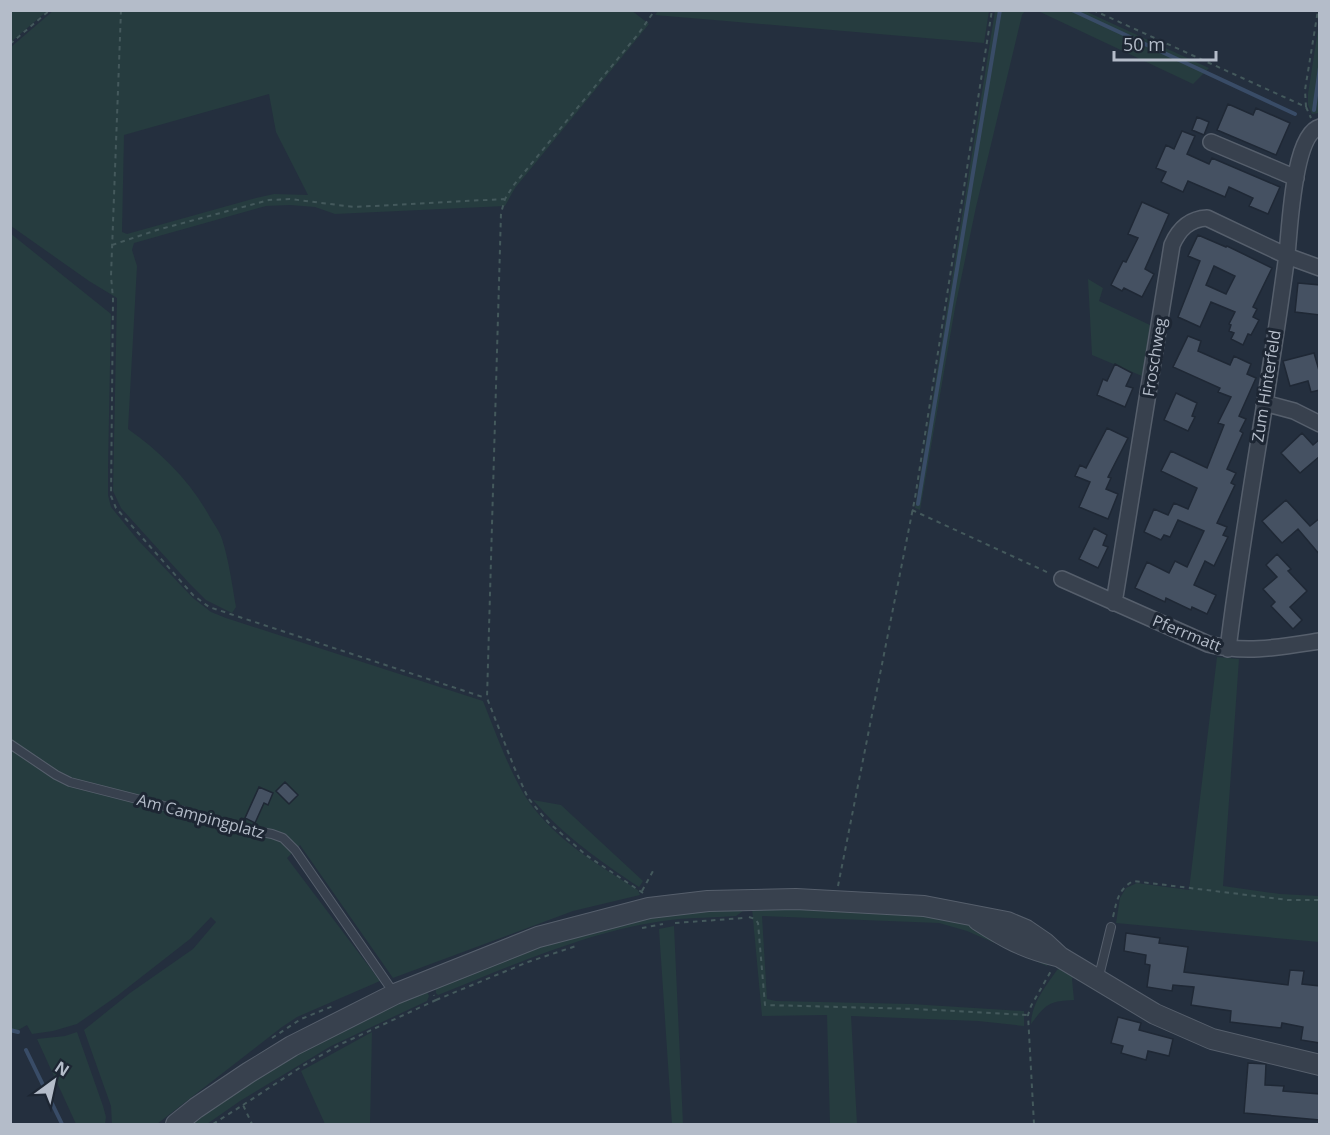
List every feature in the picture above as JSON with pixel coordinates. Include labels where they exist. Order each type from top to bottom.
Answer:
[{"type":"street","name":"Zum Hinterfeld","points":[[1228,650],[1238,568],[1287,256],[1296,178],[1301,149],[1306,136],[1317,127]]},
{"type":"street","points":[[1211,142],[1296,178]]},
{"type":"street","name":"Froschweg","points":[[1114,603],[1172,245],[1176,234],[1195,219],[1207,218],[1287,256]]},
{"type":"street","points":[[1287,256],[1320,268]]},
{"type":"street","points":[[1264,403],[1294,411],[1320,424]]},
{"type":"street","name":"Pferrmatt","points":[[1062,579],[1208,644],[1228,650],[1255,650],[1320,641]]},
{"type":"street","points":[[176,1125],[231,1084],[283,1052],[395,994],[538,937],[649,908],[746,899],[924,906],[971,915],[1006,938],[1030,950],[1060,957],[1155,1014],[1212,1039],[1320,1065]]},
{"type":"lane","name":"Am Campingplatz","points":[[10,744],[56,776],[70,782],[180,810],[234,827],[283,838],[295,850],[395,994]]},
{"type":"lane","points":[[1098,981],[1111,927]]},
{"type":"path","points":[[10,44],[50,10]]},
{"type":"path","points":[[121,10],[112,245],[111,496],[116,508],[194,595],[209,608],[487,698]]},
{"type":"path","points":[[653,871],[642,891],[586,855],[548,822],[528,798],[487,698],[499,233],[505,199],[513,186],[639,33],[655,10]]},
{"type":"path","points":[[836,901],[912,510],[992,10]]},
{"type":"path","points":[[1093,10],[1306,107],[1305,90],[1318,10]]},
{"type":"path","points":[[112,245],[269,200],[290,199],[354,207],[505,199]]},
{"type":"path","points":[[912,510],[1062,579]]},
{"type":"path","points":[[1111,927],[1116,898],[1124,886],[1133,881],[1288,900],[1320,900]]},
{"type":"path","points":[[637,929],[675,923],[747,917],[755,919],[758,923],[765,1005],[1028,1015]]},
{"type":"path","points":[[213,1125],[339,1045],[436,1000],[528,962],[585,943]]},
{"type":"path","points":[[1034,1125],[1028,1015],[1060,957]]},
{"type":"path","points":[[429,981],[436,1000]]},
{"type":"path","points":[[243,1105],[252,1125]]},
{"type":"green space","points":[[11,10],[47,10],[47,11],[11,42]]},
{"type":"green space","points":[[54,10],[631,10],[649,24],[515,188],[505,206],[335,214],[315,207],[266,206],[134,243],[132,250],[137,266],[128,429],[164,458],[185,481],[219,531],[227,556],[236,607],[232,613],[206,600],[189,583],[121,508],[113,491],[117,298],[11,226],[11,47]],"holes":[[[269,94],[276,132],[308,195],[274,194],[127,234],[122,232],[124,135]]]},
{"type":"green space","points":[[658,11],[989,11],[984,43],[655,15]]},
{"type":"green space","points":[[995,11],[1025,11],[1022,15],[976,207],[955,308],[920,510],[915,508]]},
{"type":"green space","points":[[1038,11],[1085,11],[1209,68],[1193,84]]},
{"type":"green space","points":[[1319,23],[1319,113],[1312,114],[1308,105],[1308,94]]},
{"type":"green space","points":[[10,233],[111,314],[108,495],[111,507],[137,539],[193,598],[211,612],[226,618],[483,701],[515,777],[538,813],[563,839],[638,890],[640,895],[573,911],[393,978],[300,845],[287,858],[380,981],[297,1017],[157,1124],[112,1124],[111,1106],[84,1030],[130,993],[193,949],[216,922],[211,917],[190,939],[77,1024],[32,1034],[27,1025],[11,1034]]},
{"type":"green space","points":[[1088,279],[1103,288],[1099,301],[1150,325],[1142,376],[1092,355]]},
{"type":"green space","points":[[1217,657],[1239,659],[1223,886],[1280,894],[1319,896],[1319,942],[1116,923],[1120,898],[1126,888],[1137,883],[1189,890]]},
{"type":"green space","points":[[533,800],[561,805],[643,881],[639,887],[596,858]]},
{"type":"green space","points":[[741,906],[743,911],[736,916],[687,918],[612,931],[523,961],[438,995],[436,993],[436,987],[533,947],[653,913]]},
{"type":"green space","points":[[754,906],[904,912],[970,924],[1049,962],[1047,966],[967,931],[939,923],[762,916],[767,999],[1024,1011],[1024,1026],[978,1021],[851,1016],[857,1124],[830,1124],[827,1015],[762,1016],[752,908]]},
{"type":"green space","points":[[674,926],[683,1124],[672,1124],[659,929]]},
{"type":"green space","points":[[1060,968],[1074,975],[1072,979],[1074,1000],[1059,1001],[1049,1005],[1031,1024],[1036,1002]]},
{"type":"green space","points":[[427,991],[429,996],[427,1001],[331,1046],[240,1101],[207,1124],[188,1124],[227,1095],[345,1026]]},
{"type":"green space","points":[[77,1032],[103,1106],[105,1124],[76,1124],[37,1039],[65,1036]]},
{"type":"green space","points":[[372,1032],[370,1124],[325,1124],[301,1071]]},
{"type":"building","points":[[1228,104],[1253,115],[1256,108],[1290,123],[1276,155],[1217,130]]},
{"type":"building","points":[[1197,117],[1209,122],[1204,135],[1192,130]]},
{"type":"building","points":[[1182,131],[1195,136],[1187,154],[1209,164],[1212,158],[1280,187],[1268,214],[1249,206],[1253,198],[1229,187],[1225,197],[1188,181],[1183,192],[1161,182],[1166,172],[1156,168],[1166,145],[1174,149]]},
{"type":"building","points":[[1142,202],[1169,214],[1145,269],[1154,274],[1142,297],[1124,288],[1122,291],[1111,285],[1138,238],[1128,234]]},
{"type":"building","points":[[1198,235],[1272,268],[1253,307],[1257,309],[1253,317],[1259,320],[1243,345],[1231,339],[1234,333],[1229,331],[1231,325],[1229,324],[1235,312],[1211,302],[1200,327],[1178,317],[1200,261],[1188,256]],"holes":[[[1214,266],[1235,276],[1226,294],[1206,285]]]},
{"type":"building","points":[[1298,283],[1320,285],[1320,315],[1295,312]]},
{"type":"building","points":[[1188,336],[1201,341],[1198,351],[1230,365],[1234,356],[1251,364],[1247,374],[1256,378],[1239,416],[1246,419],[1240,431],[1243,433],[1227,469],[1236,473],[1231,483],[1235,485],[1217,523],[1227,527],[1223,535],[1228,537],[1214,566],[1205,561],[1194,585],[1216,595],[1207,614],[1192,607],[1191,610],[1166,598],[1165,602],[1135,588],[1147,562],[1169,573],[1175,561],[1187,567],[1204,531],[1178,520],[1170,537],[1164,535],[1161,540],[1144,532],[1154,509],[1168,515],[1174,503],[1188,509],[1197,488],[1161,471],[1171,451],[1207,468],[1224,425],[1218,423],[1231,397],[1218,392],[1220,388],[1173,367]]},
{"type":"building","points":[[1314,353],[1320,374],[1320,390],[1311,392],[1308,381],[1290,386],[1283,361]]},
{"type":"building","points":[[1115,364],[1132,373],[1126,386],[1133,388],[1125,407],[1097,395],[1103,379],[1107,381]]},
{"type":"building","points":[[1176,393],[1197,403],[1192,416],[1195,417],[1188,431],[1164,420]]},
{"type":"building","points":[[1107,428],[1128,438],[1108,477],[1111,478],[1106,489],[1118,494],[1108,519],[1079,507],[1090,482],[1075,476],[1080,465],[1086,468]]},
{"type":"building","points":[[1302,433],[1313,445],[1320,439],[1320,456],[1300,473],[1281,453]]},
{"type":"building","points":[[1286,500],[1310,526],[1320,518],[1320,555],[1298,529],[1282,543],[1262,521]]},
{"type":"building","points":[[1094,528],[1107,535],[1103,545],[1108,547],[1098,568],[1079,559]]},
{"type":"building","points":[[1277,554],[1291,569],[1288,571],[1307,591],[1290,607],[1302,620],[1293,629],[1271,606],[1275,602],[1263,589],[1277,577],[1266,565]]},
{"type":"building","points":[[285,782],[298,795],[289,804],[276,791]]},
{"type":"building","points":[[259,787],[273,793],[268,805],[264,803],[255,823],[245,818]]},
{"type":"building","points":[[1126,933],[1160,938],[1159,943],[1188,947],[1184,972],[1288,985],[1290,970],[1304,971],[1302,984],[1320,986],[1320,1043],[1301,1040],[1303,1027],[1282,1023],[1281,1028],[1230,1022],[1231,1011],[1191,1005],[1194,987],[1173,985],[1172,991],[1147,987],[1150,965],[1145,964],[1146,955],[1124,951]]},
{"type":"building","points":[[1118,1017],[1141,1023],[1139,1030],[1173,1039],[1169,1056],[1148,1051],[1146,1060],[1121,1053],[1123,1046],[1111,1043]]},
{"type":"building","points":[[1248,1063],[1266,1064],[1265,1085],[1284,1086],[1283,1091],[1320,1094],[1320,1120],[1244,1113]]},
{"type":"waterway","points":[[918,504],[1000,10]]},
{"type":"waterway","points":[[1072,10],[1295,114]]},
{"type":"waterway","points":[[1314,110],[1320,67]]},
{"type":"waterway","points":[[10,1030],[18,1032]]},
{"type":"waterway","points":[[26,1050],[62,1124]]}]
